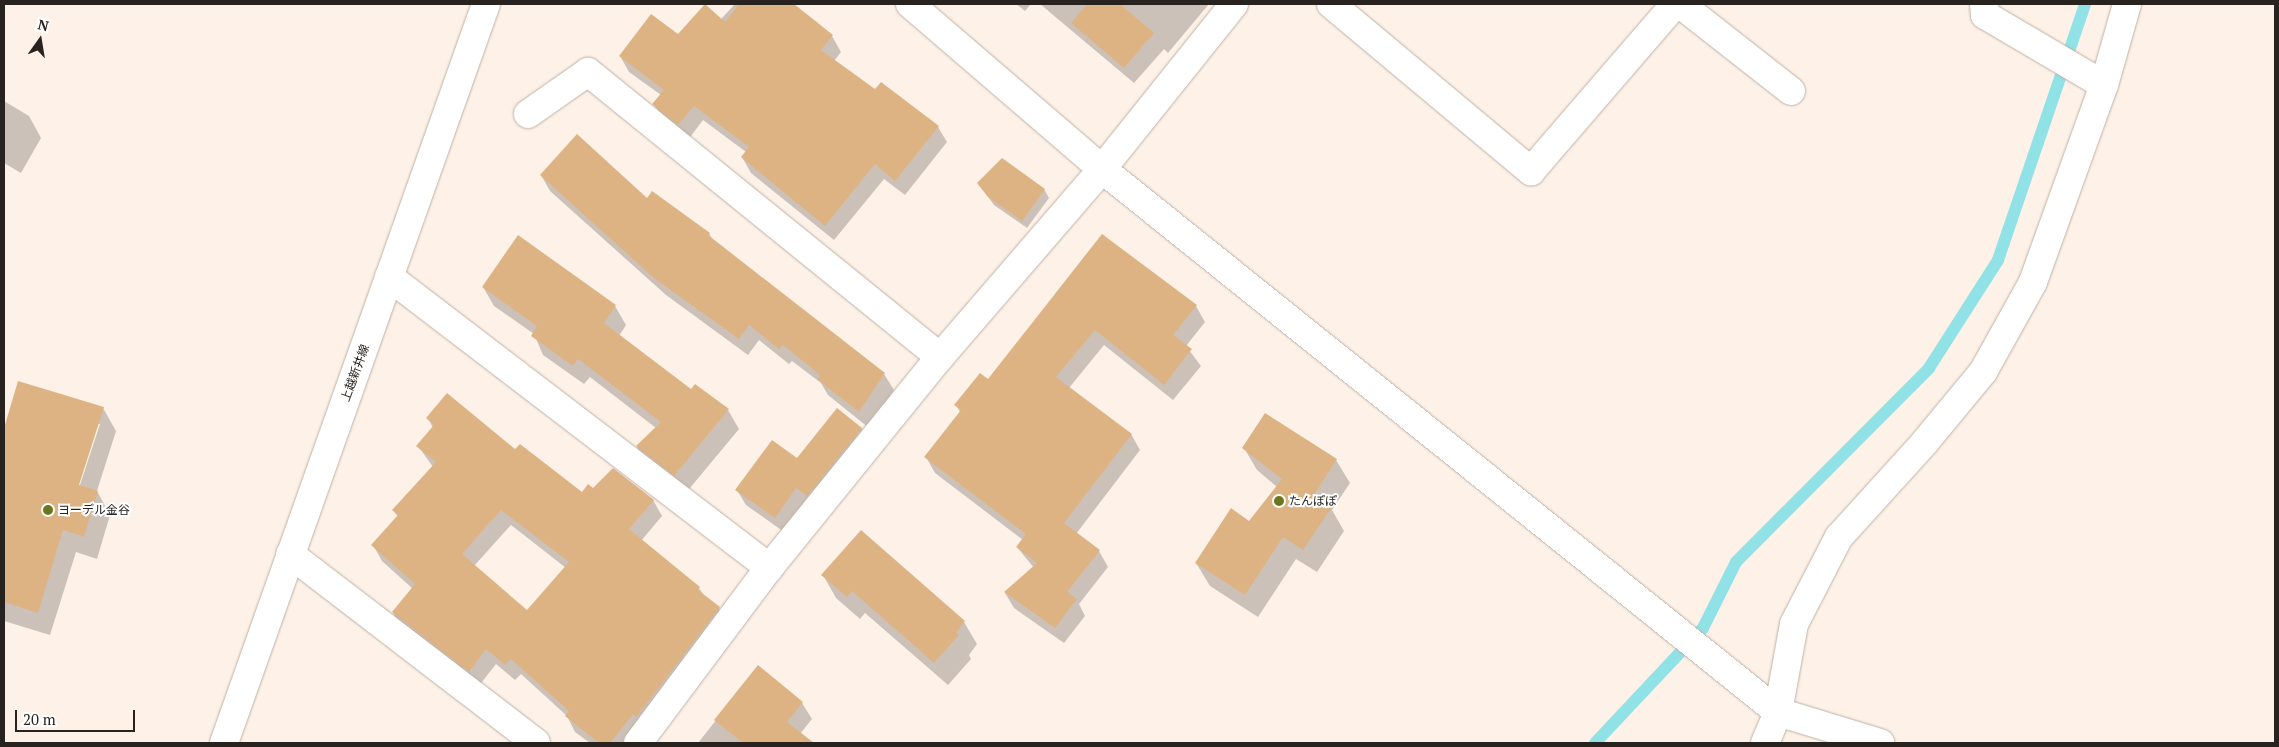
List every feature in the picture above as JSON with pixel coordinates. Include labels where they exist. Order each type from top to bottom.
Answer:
[{"type":"street","name":"上越新井線","points":[[224,743],[486,4]]},
{"type":"street","points":[[910,4],[1102,169],[1778,712],[1880,743]]},
{"type":"street","points":[[638,743],[769,568],[940,357],[1102,169],[1234,4]]},
{"type":"street","points":[[1331,4],[1531,170],[1675,4]]},
{"type":"street","points":[[1680,4],[1790,91]]},
{"type":"street","points":[[1984,4],[1985,16],[2104,85]]},
{"type":"street","points":[[1765,743],[1778,712],[1794,624],[1816,577],[1839,537],[1925,442],[1982,372],[2033,282],[2104,85],[2127,4]]},
{"type":"street","points":[[528,114],[588,72],[940,357]]},
{"type":"street","points":[[389,276],[769,568]]},
{"type":"street","points":[[290,554],[536,743]]},
{"type":"building","points":[[705,4],[725,22],[739,4],[794,4],[833,35],[821,50],[875,89],[881,82],[939,126],[895,181],[875,164],[825,226],[741,157],[749,147],[694,106],[678,125],[652,104],[664,90],[619,56],[651,14],[678,34]]},
{"type":"building","points":[[1087,4],[1120,4],[1154,33],[1124,68],[1071,23]]},
{"type":"building","points":[[577,134],[647,198],[652,191],[710,233],[708,235],[885,373],[859,412],[817,379],[820,375],[783,345],[779,349],[749,325],[739,339],[655,279],[540,175]]},
{"type":"building","points":[[1002,158],[1045,189],[1022,221],[988,197],[977,183]]},
{"type":"building","points":[[1102,234],[1197,305],[1173,335],[1192,349],[1164,385],[1095,330],[1056,377],[1132,434],[1064,523],[1100,550],[1067,592],[1077,599],[1055,628],[1004,592],[1037,563],[1016,547],[1026,534],[924,457],[961,410],[954,405],[980,373],[988,379]]},
{"type":"building","points":[[518,235],[616,305],[604,323],[691,389],[695,384],[729,409],[674,476],[636,446],[661,422],[578,359],[573,366],[531,336],[537,326],[482,287]]},
{"type":"building","name":"ヨーデル金谷","points":[[18,381],[104,407],[79,485],[98,491],[84,537],[63,530],[38,613],[4,602],[4,428]]},
{"type":"building","points":[[447,393],[515,449],[520,444],[582,492],[588,484],[593,488],[613,468],[654,500],[629,529],[700,587],[698,590],[720,607],[636,717],[633,714],[610,743],[599,743],[565,716],[569,711],[511,659],[505,665],[486,649],[469,672],[392,612],[415,584],[371,545],[398,515],[392,510],[436,462],[416,446],[434,425],[426,418]],"holes":[[[501,510],[569,562],[527,610],[462,554]]]},
{"type":"building","points":[[837,408],[862,428],[807,496],[796,488],[775,518],[735,490],[772,440],[797,458]]},
{"type":"building","name":"たんぽぽ","points":[[1265,413],[1337,459],[1314,495],[1332,507],[1303,550],[1283,537],[1245,595],[1195,563],[1231,508],[1249,521],[1282,479],[1242,448]]},
{"type":"building","points":[[861,530],[965,621],[956,632],[959,635],[934,663],[852,591],[847,597],[821,575]]},
{"type":"building","points":[[758,665],[803,702],[787,722],[814,743],[743,743],[714,720]]},
{"type":"waterway","points":[[1595,743],[1703,628],[1736,562],[1929,368],[1998,260],[2085,4]]},
{"type":"place","name":"たんぽぽ","points":[[1279,501]]},
{"type":"place","name":"ヨーデル金谷","points":[[48,510]]}]
